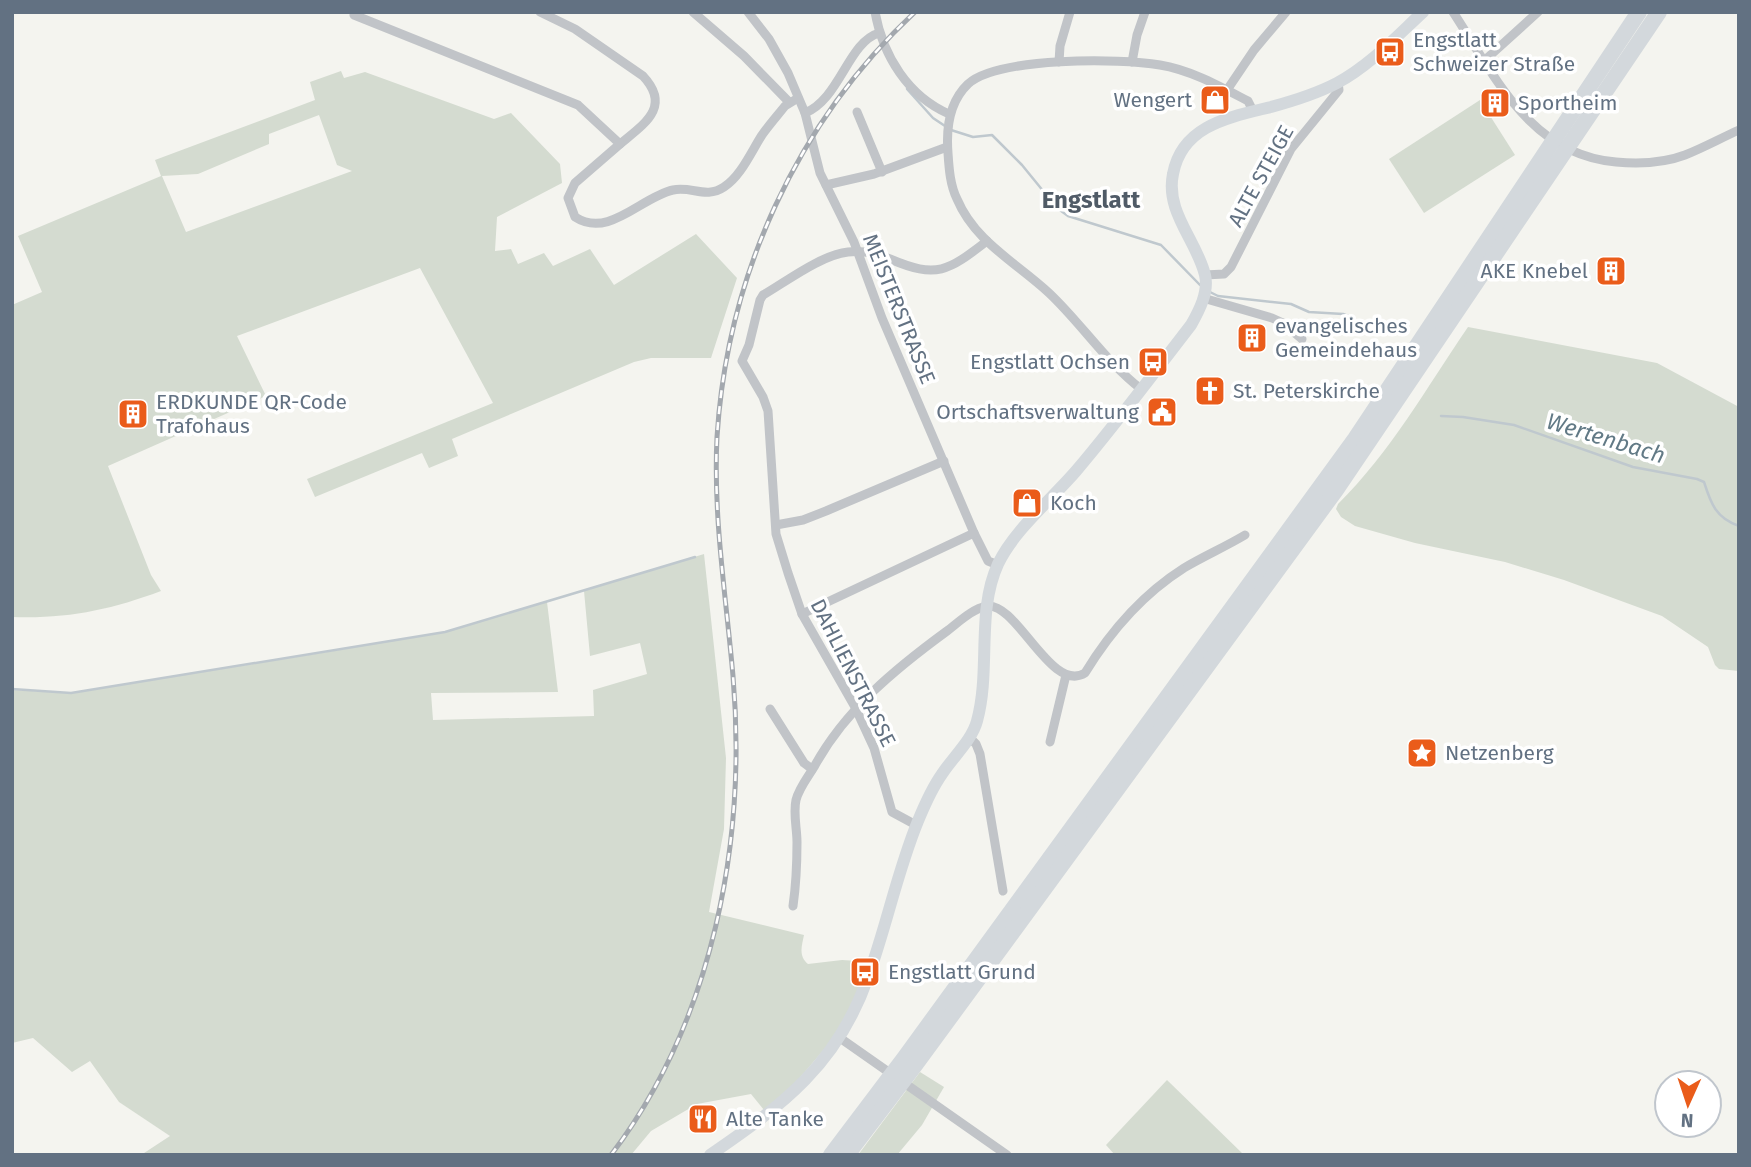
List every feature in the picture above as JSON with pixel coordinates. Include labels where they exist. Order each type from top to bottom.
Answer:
[{"type":"highway","points":[[911,1061],[1355,439],[1639,12]]},
{"type":"highway","points":[[831,1155],[885,1095],[911,1061],[1336,489],[1659,12]]},
{"type":"highway","points":[[847,1155],[885,1095]]},
{"type":"street","points":[[540,12],[575,29],[652,85],[656,103],[651,117],[575,183],[568,198],[571,212],[588,224],[605,222],[676,189],[708,194],[727,186],[747,161],[763,134],[789,102],[798,98]]},
{"type":"street","points":[[693,12],[744,56],[789,102]]},
{"type":"street","name":"MEISTERSTRASSE","points":[[748,12],[774,47],[805,113],[820,173],[857,251],[882,318],[974,533],[988,561],[998,565]]},
{"type":"street","points":[[875,12],[879,33],[891,61],[931,106],[949,118]]},
{"type":"street","points":[[1059,62],[1060,46],[1070,12]]},
{"type":"street","points":[[1132,62],[1145,12]]},
{"type":"street","points":[[1227,90],[1254,50],[1286,12]]},
{"type":"street","points":[[710,1155],[768,1115],[790,1096],[840,1038],[861,996],[916,825],[931,793],[976,724],[981,706],[988,606],[998,565],[1019,534],[1095,449],[1191,325],[1203,298],[1205,280],[1174,200],[1173,174],[1181,152],[1200,130],[1213,123],[1302,97],[1338,82],[1377,54],[1423,12]]},
{"type":"street","points":[[1453,12],[1511,100],[1537,130],[1561,147],[1593,159],[1637,164],[1685,155],[1739,130]]},
{"type":"street","points":[[1485,61],[1538,12]]},
{"type":"street","points":[[354,15],[578,105],[620,144]]},
{"type":"street","points":[[805,113],[826,98],[866,39],[879,33]]},
{"type":"street","points":[[1141,389],[1048,292],[987,241],[957,200],[949,170],[949,118],[961,91],[975,79],[1000,70],[1059,62],[1132,62],[1172,68],[1248,101],[1253,111]]},
{"type":"street","name":"ALTE STEIGE","points":[[1205,280],[1224,274],[1231,267],[1282,164],[1339,90],[1338,82]]},
{"type":"street","points":[[857,112],[882,172]]},
{"type":"street","points":[[826,184],[882,172],[947,147]]},
{"type":"street","points":[[857,251],[874,252],[913,269],[931,271],[945,269],[987,241]]},
{"type":"street","name":"DAHLIENSTRASSE","points":[[857,251],[831,256],[763,295],[742,361],[768,411],[776,525],[802,614],[855,707],[874,748],[889,807],[892,812],[916,825]]},
{"type":"street","points":[[1203,298],[1272,318],[1283,323],[1302,339]]},
{"type":"street","points":[[776,525],[803,520],[944,461]]},
{"type":"street","points":[[802,614],[974,533]]},
{"type":"street","points":[[793,906],[797,878],[796,803],[812,769],[824,748],[855,707],[925,647],[970,614],[988,606],[997,607],[1004,611],[1046,659],[1073,678],[1085,673],[1102,646],[1128,614],[1157,587],[1184,568],[1245,535]]},
{"type":"street","points":[[1050,743],[1066,675]]},
{"type":"street","points":[[770,709],[804,763],[812,769]]},
{"type":"street","points":[[969,737],[980,754],[1003,891]]},
{"type":"street","points":[[840,1038],[1007,1155]]},
{"type":"shaded area","points":[[341,71],[344,78],[365,72],[494,119],[511,113],[560,164],[562,183],[497,217],[495,251],[511,249],[518,264],[544,253],[553,266],[590,249],[614,285],[696,234],[737,278],[711,358],[651,358],[634,362],[452,439],[458,456],[429,468],[422,453],[315,497],[307,479],[493,403],[420,268],[237,336],[266,396],[108,466],[151,575],[161,591],[88,612],[12,617],[12,305],[42,292],[18,236],[161,176],[155,160],[315,100],[310,82]],"holes":[[[319,115],[337,165],[352,171],[186,232],[162,176],[198,174],[269,144],[269,134]]]},
{"type":"shaded area","points":[[1480,100],[1515,155],[1424,213],[1389,159]]},
{"type":"shaded area","points":[[1468,327],[1657,363],[1739,407],[1739,671],[1719,669],[1708,647],[1662,616],[1564,580],[1505,562],[1415,543],[1355,526],[1341,517],[1336,509],[1338,504],[1391,441]]},
{"type":"shaded area","points":[[704,554],[726,758],[724,829],[709,912],[804,935],[802,954],[808,964],[842,960],[873,962],[851,1018],[768,1115],[751,1094],[697,1104],[651,1131],[631,1155],[141,1155],[170,1136],[119,1102],[90,1061],[72,1072],[33,1038],[12,1043],[12,690],[71,693],[321,653],[445,632],[547,602],[558,692],[431,693],[433,720],[594,716],[593,690],[647,674],[640,643],[590,656],[584,591]]},
{"type":"shaded area","points":[[920,1072],[944,1087],[922,1125],[897,1155],[858,1155]]},
{"type":"shaded area","points":[[1167,1080],[1244,1155],[1115,1155],[1106,1145]]},
{"type":"waterway","name":"Wertenbach","points":[[907,89],[933,118],[945,126]]},
{"type":"waterway","name":"Wertenbach","points":[[951,130],[973,137],[992,135],[1022,165],[1057,208],[1068,216],[1161,245],[1200,285]]},
{"type":"waterway","name":"Wertenbach","points":[[1208,291],[1218,296],[1291,304],[1309,312],[1343,314],[1353,318],[1362,330]]},
{"type":"waterway","name":"Wertenbach","points":[[1441,416],[1514,425],[1633,467],[1697,479],[1704,482],[1712,503],[1720,514],[1739,526]]},
{"type":"waterway","points":[[12,689],[71,693],[445,632],[695,557]]},
{"type":"railway","points":[[611,1155],[646,1103],[675,1047],[698,988],[716,927],[727,865],[734,802],[736,738],[733,676],[718,527],[716,467],[724,377],[736,318],[753,261],[776,205],[803,152],[836,102],[873,55],[915,12]]},
{"type":"place","name":"Engstlatt Schweizer Straße","points":[[1390,52]]},
{"type":"place","name":"Wengert","points":[[1215,100]]},
{"type":"place","name":"Sportheim","points":[[1495,103]]},
{"type":"place","name":"AKE Knebel","points":[[1611,271]]},
{"type":"place","name":"evangelisches Gemeindehaus","points":[[1252,338]]},
{"type":"place","name":"Engstlatt Ochsen","points":[[1153,362]]},
{"type":"place","name":"St. Peterskirche","points":[[1210,391]]},
{"type":"place","name":"Ortschaftsverwaltung","points":[[1162,412]]},
{"type":"place","name":"ERDKUNDE QR-Code Trafohaus","points":[[133,414]]},
{"type":"place","name":"Koch","points":[[1027,503]]},
{"type":"place","name":"Netzenberg","points":[[1422,753]]},
{"type":"place","name":"Engstlatt Grund","points":[[865,972]]},
{"type":"place","name":"Alte Tanke","points":[[703,1119]]},
{"type":"district","name":"Engstlatt","points":[[1091,200]]}]
